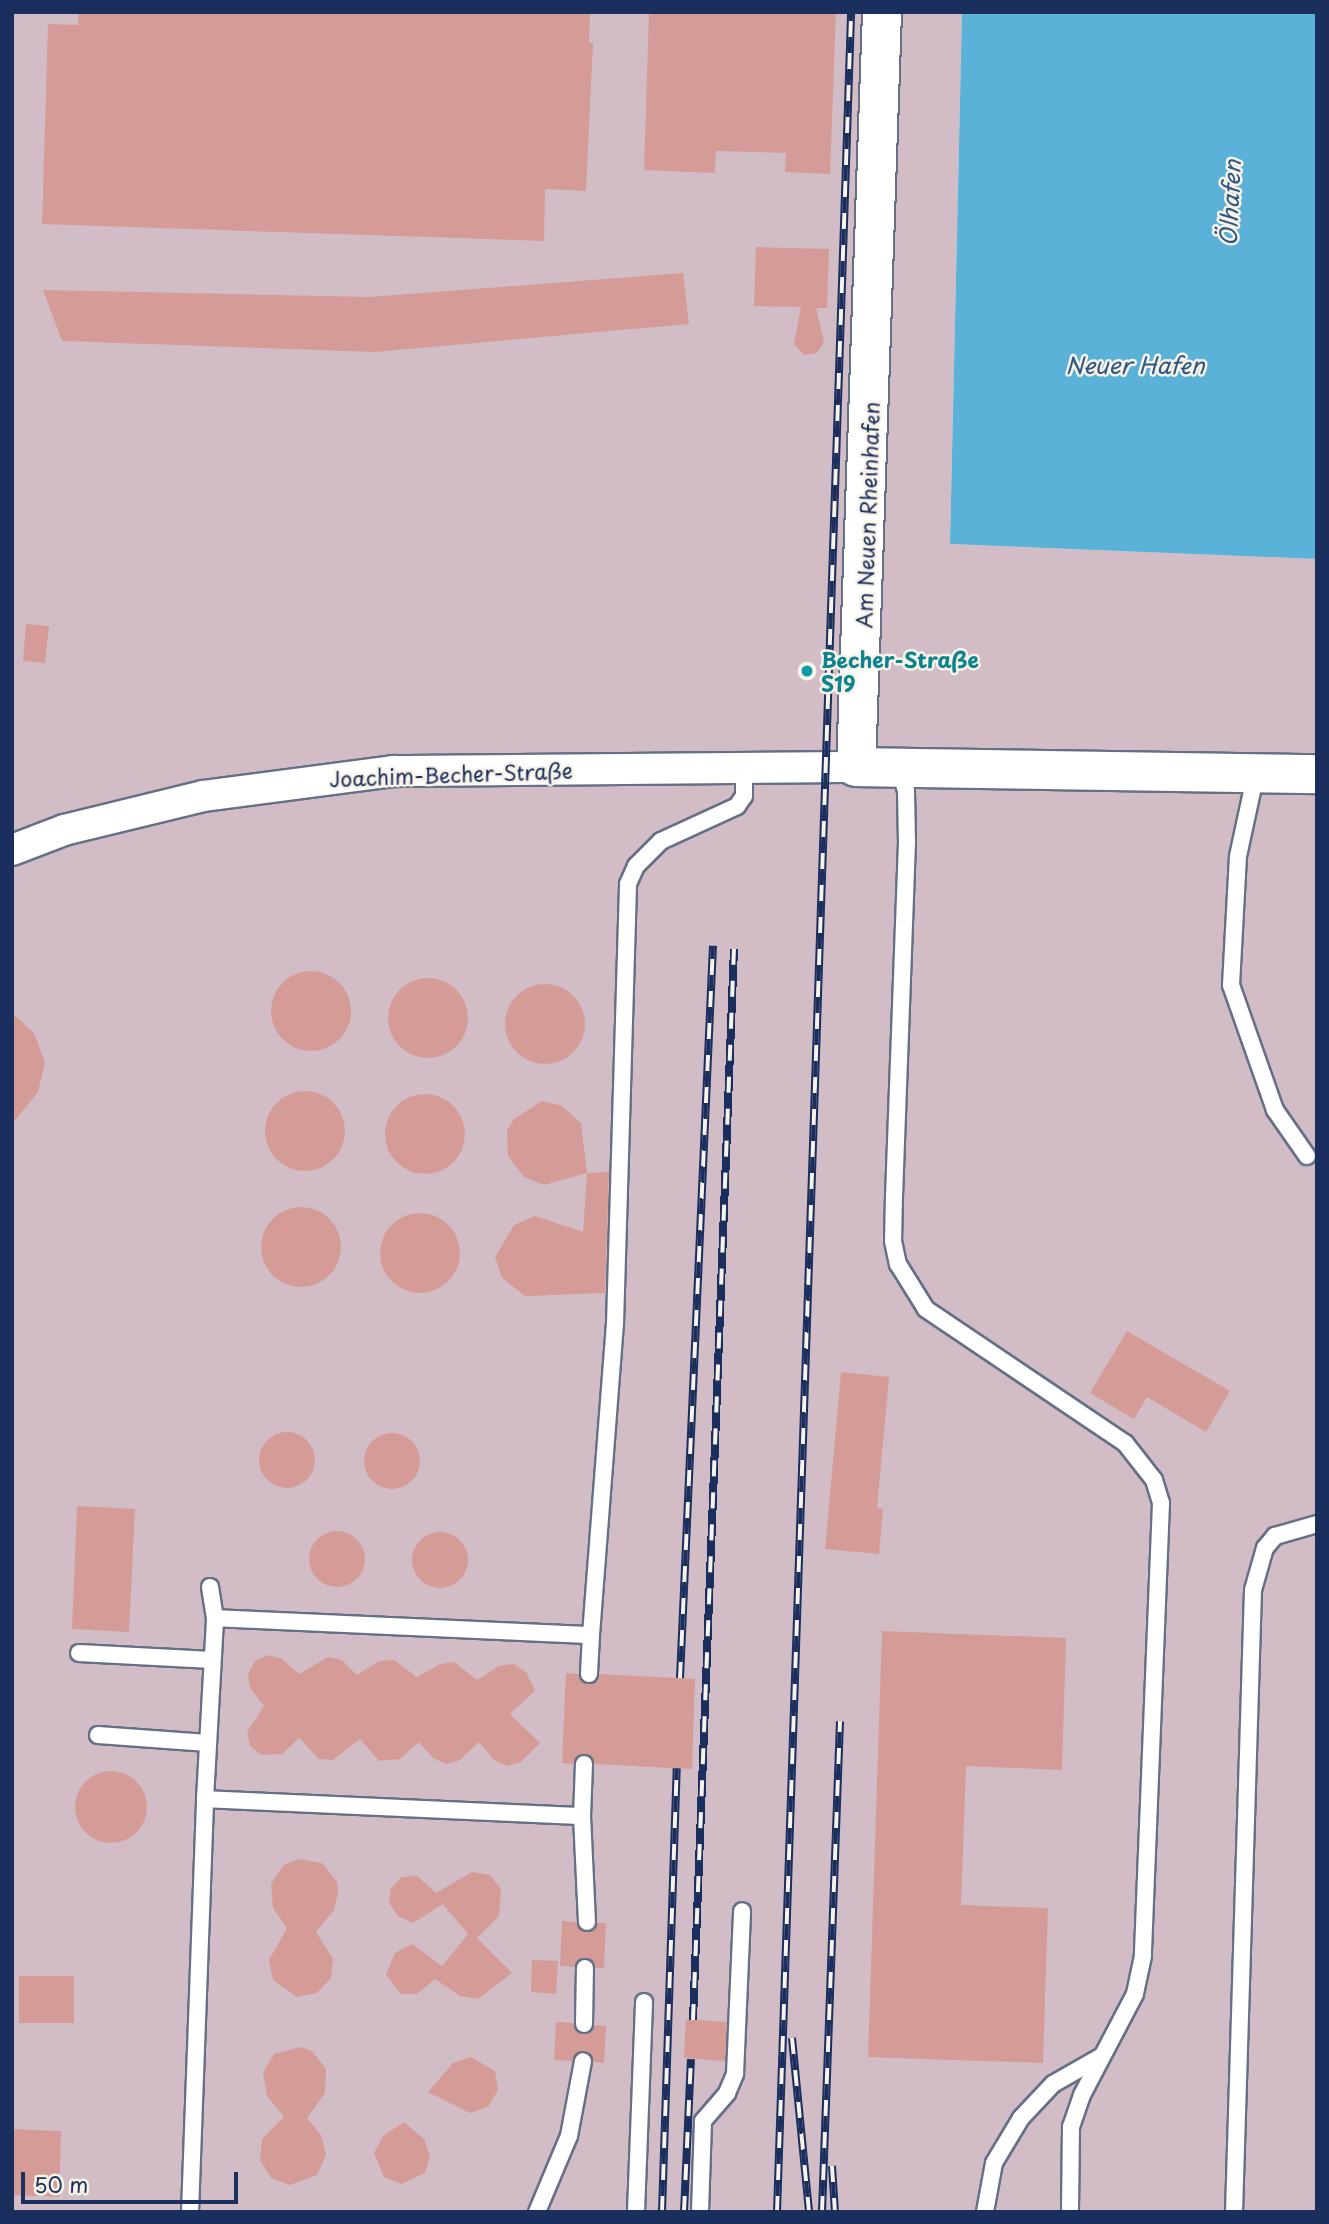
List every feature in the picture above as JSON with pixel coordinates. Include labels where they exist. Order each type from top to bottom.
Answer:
[{"type":"street","name":"Am Neuen Rheinhafen","points":[[856,767],[882,12]]},
{"type":"street","name":"Joachim-Becher-Straße","points":[[12,850],[64,830],[131,812],[318,779],[393,771],[856,767]]},
{"type":"street","points":[[856,767],[1317,774]]},
{"type":"lane","points":[[589,1674],[615,1324],[628,884],[636,866],[661,841],[737,806],[744,796],[744,767]]},
{"type":"lane","points":[[899,768],[906,791],[907,842],[893,1218],[898,1264],[926,1309],[1125,1443],[1154,1480],[1161,1503],[1143,1956],[1135,1994],[1082,2095],[1067,2145],[1070,2212]]},
{"type":"lane","points":[[1256,772],[1238,856],[1231,985],[1275,1110],[1307,1156]]},
{"type":"lane","points":[[1234,2212],[1253,1590],[1265,1548],[1275,1536],[1317,1524]]},
{"type":"lane","points":[[190,2212],[205,1799],[215,1618],[210,1587]]},
{"type":"lane","points":[[215,1618],[591,1635]]},
{"type":"lane","points":[[79,1653],[212,1661]]},
{"type":"lane","points":[[98,1735],[208,1743]]},
{"type":"lane","points":[[584,1764],[582,1816],[587,1922]]},
{"type":"lane","points":[[205,1799],[582,1816]]},
{"type":"lane","points":[[700,2212],[703,2121],[727,2093],[736,2074],[742,1911]]},
{"type":"lane","points":[[584,2024],[585,1968]]},
{"type":"lane","points":[[636,2212],[644,2002]]},
{"type":"lane","points":[[985,2212],[994,2163],[1021,2118],[1053,2084],[1102,2056]]},
{"type":"lane","points":[[537,2212],[569,2136],[583,2062]]},
{"type":"shaded area","points":[[12,12],[962,12],[950,544],[1317,559],[1317,2212],[12,2212]]},
{"type":"water","name":"Neuer Hafen","points":[[962,12],[1317,12],[1317,559],[950,544]]},
{"type":"building","points":[[78,12],[590,12],[589,43],[593,43],[586,191],[545,189],[544,241],[42,224],[48,24],[78,25]]},
{"type":"building","points":[[649,12],[836,12],[830,174],[785,172],[786,153],[716,151],[715,173],[644,170]]},
{"type":"building","points":[[756,247],[829,249],[827,308],[816,308],[824,342],[817,353],[804,355],[794,344],[801,307],[754,306]]},
{"type":"building","points":[[683,273],[689,324],[374,352],[62,341],[43,290],[370,297]]},
{"type":"building","points":[[26,624],[49,626],[45,663],[23,661]]},
{"type":"building","points":[[311,971],[326,974],[339,983],[348,996],[351,1011],[348,1026],[339,1039],[326,1048],[311,1051],[296,1048],[283,1039],[274,1026],[271,1011],[274,996],[283,983],[296,974]]},
{"type":"building","points":[[428,978],[443,981],[456,990],[465,1003],[468,1018],[465,1033],[456,1046],[443,1055],[428,1058],[413,1055],[400,1046],[391,1033],[388,1018],[391,1003],[400,990],[413,981]]},
{"type":"building","points":[[545,984],[560,987],[573,996],[582,1009],[585,1024],[582,1039],[573,1052],[560,1061],[545,1064],[530,1061],[517,1052],[508,1039],[505,1024],[508,1009],[517,996],[530,987]]},
{"type":"building","points":[[12,1013],[34,1033],[45,1062],[38,1092],[12,1124]]},
{"type":"building","points":[[305,1091],[320,1094],[333,1103],[342,1116],[345,1131],[342,1146],[333,1159],[320,1168],[305,1171],[290,1168],[277,1159],[268,1146],[265,1131],[268,1116],[277,1103],[290,1094]]},
{"type":"building","points":[[425,1094],[440,1097],[453,1106],[462,1119],[465,1134],[462,1149],[453,1162],[440,1171],[425,1174],[410,1171],[397,1162],[388,1149],[385,1134],[388,1119],[397,1106],[410,1097]]},
{"type":"building","points":[[542,1101],[562,1106],[581,1123],[587,1173],[544,1185],[524,1177],[508,1156],[507,1130],[514,1119]]},
{"type":"building","points":[[609,1172],[605,1293],[525,1296],[502,1278],[495,1257],[514,1225],[535,1216],[583,1232],[587,1173]]},
{"type":"building","points":[[301,1207],[316,1210],[329,1219],[338,1232],[341,1247],[338,1262],[329,1275],[316,1284],[301,1287],[286,1284],[273,1275],[264,1262],[261,1247],[264,1232],[273,1219],[286,1210]]},
{"type":"building","points":[[420,1213],[435,1216],[448,1225],[457,1238],[460,1253],[457,1268],[448,1281],[435,1290],[420,1293],[405,1290],[392,1281],[383,1268],[380,1253],[383,1238],[392,1225],[405,1216]]},
{"type":"building","points":[[1127,1331],[1230,1391],[1206,1432],[1147,1397],[1134,1419],[1090,1393]]},
{"type":"building","points":[[841,1372],[889,1377],[877,1508],[883,1509],[879,1554],[825,1549]]},
{"type":"building","points":[[282,1432],[292,1432],[307,1440],[313,1449],[313,1471],[307,1480],[292,1488],[282,1488],[264,1476],[259,1465],[259,1455],[271,1437]]},
{"type":"building","points":[[386,1433],[398,1433],[412,1441],[420,1455],[418,1472],[412,1481],[398,1489],[386,1489],[369,1477],[364,1467],[364,1455],[376,1438]]},
{"type":"building","points":[[77,1506],[135,1509],[129,1632],[72,1629]]},
{"type":"building","points":[[331,1531],[343,1531],[357,1539],[365,1553],[363,1570],[357,1579],[343,1587],[331,1587],[314,1575],[309,1565],[309,1553],[321,1536]]},
{"type":"building","points":[[434,1532],[446,1532],[460,1540],[468,1554],[466,1571],[460,1580],[446,1588],[434,1588],[417,1576],[412,1566],[412,1554],[424,1537]]},
{"type":"building","points":[[882,1631],[1066,1638],[1062,1770],[966,1766],[961,1905],[1048,1908],[1043,2063],[868,2057]]},
{"type":"building","points":[[268,1655],[282,1659],[299,1674],[328,1657],[342,1660],[357,1675],[379,1661],[394,1660],[417,1677],[440,1664],[454,1662],[477,1680],[499,1666],[514,1664],[526,1672],[535,1691],[510,1714],[540,1743],[521,1762],[507,1766],[494,1760],[479,1742],[460,1760],[446,1764],[433,1758],[419,1742],[400,1759],[379,1761],[360,1739],[333,1760],[319,1759],[299,1738],[282,1754],[261,1755],[250,1746],[247,1732],[264,1706],[250,1688],[248,1674],[255,1661]]},
{"type":"building","points":[[566,1673],[579,1674],[589,1684],[599,1674],[695,1679],[692,1769],[594,1764],[585,1754],[574,1764],[562,1763]]},
{"type":"building","points":[[111,1771],[131,1777],[141,1787],[147,1807],[141,1827],[131,1837],[111,1843],[91,1837],[81,1827],[75,1807],[81,1787],[91,1777]]},
{"type":"building","points":[[299,1859],[322,1863],[337,1882],[338,1893],[334,1910],[316,1932],[333,1959],[331,1978],[317,1993],[297,1997],[273,1980],[269,1960],[287,1928],[273,1908],[271,1884],[284,1865]]},
{"type":"building","points":[[472,1872],[490,1875],[501,1889],[499,1916],[477,1938],[512,1973],[478,1999],[460,1996],[435,1979],[417,1994],[401,1994],[386,1975],[395,1953],[412,1944],[442,1966],[468,1934],[443,1904],[413,1923],[398,1916],[389,1903],[391,1888],[402,1877],[417,1876],[436,1893]]},
{"type":"building","points":[[562,1921],[576,1922],[587,1932],[597,1923],[606,1923],[604,1968],[595,1968],[586,1958],[575,1967],[560,1966]]},
{"type":"building","points":[[532,1960],[558,1961],[556,1994],[531,1992]]},
{"type":"building","points":[[19,1976],[74,1976],[74,2023],[19,2023]]},
{"type":"building","points":[[686,2019],[727,2022],[725,2061],[684,2058]]},
{"type":"building","points":[[556,2022],[574,2023],[583,2034],[594,2025],[606,2026],[604,2063],[593,2062],[584,2051],[572,2061],[554,2060]]},
{"type":"building","points":[[301,2047],[312,2051],[326,2069],[325,2093],[307,2118],[321,2135],[326,2155],[317,2175],[290,2185],[271,2178],[260,2160],[262,2139],[284,2117],[267,2096],[263,2073],[274,2054]]},
{"type":"building","points":[[471,2057],[495,2071],[498,2090],[488,2107],[470,2113],[428,2092],[453,2063]]},
{"type":"building","points":[[404,2122],[424,2139],[430,2156],[425,2173],[401,2184],[384,2177],[374,2153],[383,2136]]},
{"type":"building","points":[[12,2129],[61,2131],[59,2197],[12,2195]]},
{"type":"railway","points":[[777,2212],[851,12]]},
{"type":"railway","points":[[680,1678],[713,946]]},
{"type":"railway","points":[[693,2020],[734,949]]},
{"type":"railway","points":[[822,2212],[840,1721]]},
{"type":"railway","points":[[662,2212],[677,1768]]},
{"type":"railway","points":[[792,2038],[809,2212]]},
{"type":"railway","points":[[684,2212],[691,2059]]},
{"type":"railway","points":[[832,2166],[835,2212]]},
{"type":"place","name":"Becher-Straße S19","points":[[807,671]]},
{"type":"water label","name":"Ölhafen","points":[[1230,203]]}]
